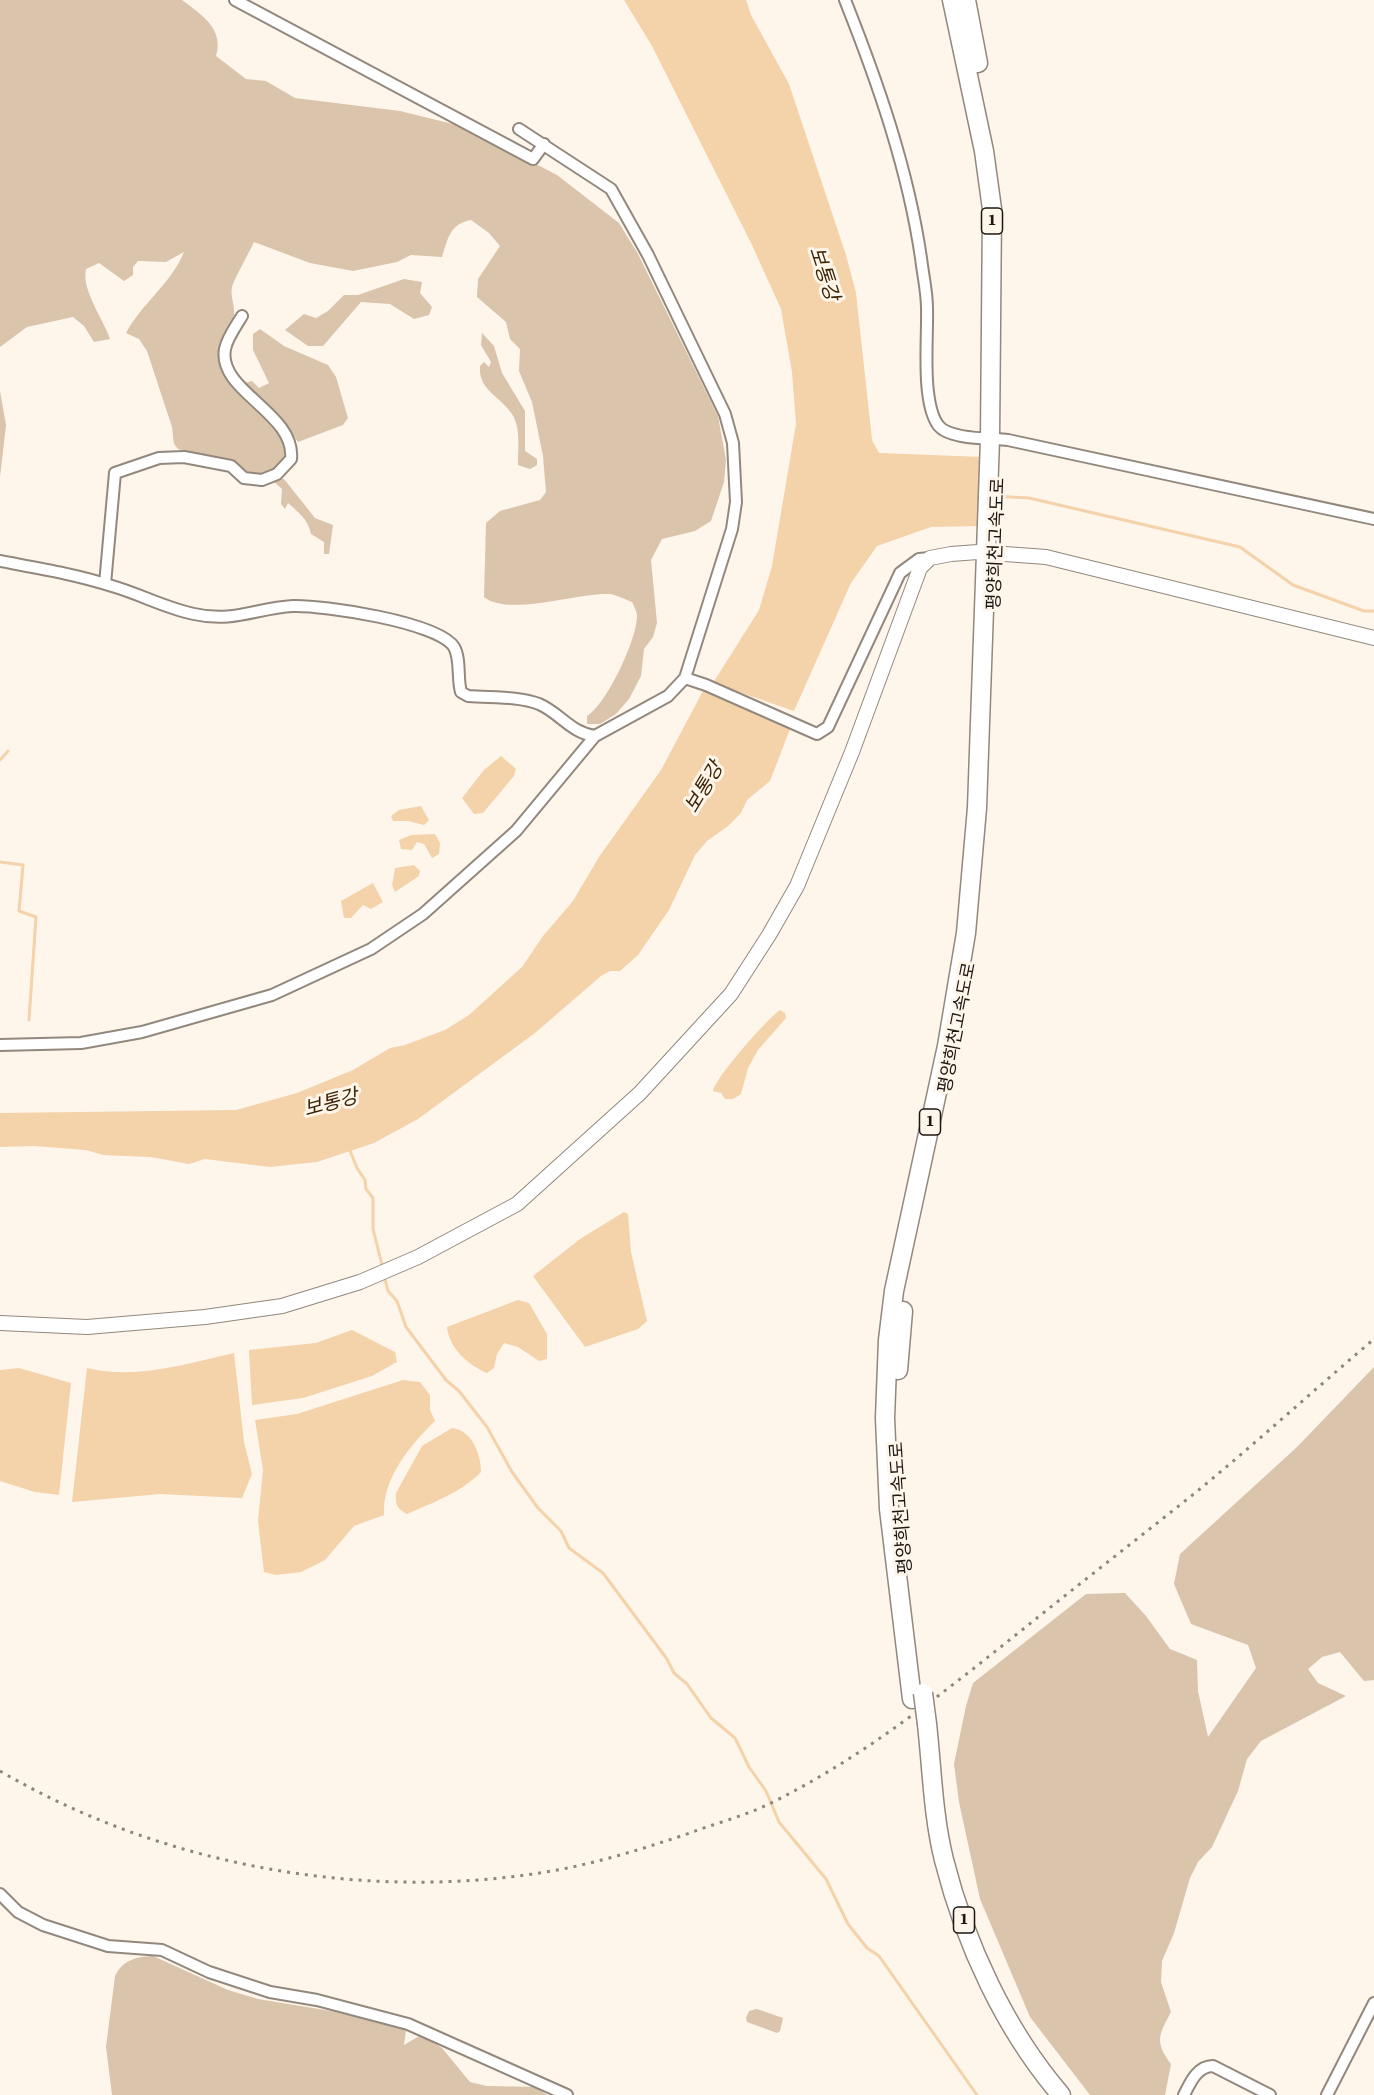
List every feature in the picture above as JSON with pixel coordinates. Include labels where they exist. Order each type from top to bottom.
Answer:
[{"type":"highway","name":"평양희천고속도로","points":[[952,0],[984,152],[992,209],[995,442]]},
{"type":"highway","name":"평양희천고속도로","points":[[966,0],[994,152],[1000,206],[1003,272],[995,442],[986,821],[977,929],[964,1004],[912,1250],[898,1368],[898,1498],[918,1696],[940,1842],[985,1976],[1031,2054],[1062,2095]]},
{"type":"highway","name":"평양희천고속도로","points":[[922,1727],[936,1869],[953,1922],[981,1993],[1048,2095]]},
{"type":"main road","points":[[0,1323],[87,1327],[205,1317],[282,1306],[360,1282],[418,1257],[517,1204],[640,1093],[731,994],[763,945],[797,886],[852,752],[920,568],[930,558],[992,548],[1046,557],[1374,638]]},
{"type":"street","points":[[235,0],[533,159],[543,144]]},
{"type":"street","points":[[845,0],[887,116],[914,213],[927,303],[930,399],[934,419],[940,429],[1374,519]]},
{"type":"street","points":[[0,1045],[81,1043],[142,1032],[272,994],[371,949],[423,914],[516,831],[595,736],[668,696],[685,678],[732,529],[736,502],[733,443],[725,414],[648,255],[611,189],[519,129]]},
{"type":"street","points":[[105,584],[109,563],[115,473],[159,458],[184,457],[231,466],[244,478],[262,480],[278,474],[291,459],[289,436],[227,369],[225,347],[242,316]]},
{"type":"street","points":[[685,678],[817,734],[828,728],[900,573],[919,559],[930,558]]},
{"type":"street","points":[[0,561],[105,584],[158,604],[222,618],[294,606],[396,619],[422,626],[440,635],[454,648],[461,692],[468,696],[537,704],[553,711],[571,728],[595,736]]},
{"type":"street","points":[[0,1894],[18,1912],[43,1925],[108,1946],[162,1950],[209,1972],[270,1992],[317,2000],[408,2024],[567,2095]]},
{"type":"street","points":[[1327,2095],[1374,2003]]},
{"type":"street","points":[[1184,2095],[1191,2082],[1205,2066],[1228,2072],[1270,2095]]},
{"type":"shaded area","points":[[0,0],[182,0],[204,17],[214,30],[218,46],[216,56],[246,79],[266,81],[295,98],[400,111],[465,127],[557,175],[619,223],[638,254],[718,416],[726,460],[724,482],[711,521],[695,531],[662,539],[651,560],[657,623],[653,637],[644,649],[641,676],[629,699],[616,714],[600,724],[587,724],[587,716],[595,709],[612,685],[632,640],[637,616],[632,602],[610,594],[509,605],[495,603],[484,597],[486,523],[500,511],[540,500],[546,492],[543,456],[532,402],[519,371],[520,349],[510,339],[506,322],[477,297],[478,279],[500,246],[489,233],[471,220],[454,228],[442,257],[411,255],[397,262],[353,271],[310,263],[254,242],[232,287],[234,315],[220,356],[224,371],[230,380],[271,420],[285,442],[287,453],[285,461],[280,468],[267,474],[259,475],[239,465],[178,449],[174,444],[172,427],[147,351],[139,339],[126,333],[140,312],[172,274],[184,252],[166,262],[138,261],[133,267],[133,275],[124,281],[99,263],[86,269],[85,277],[90,295],[110,339],[94,342],[84,326],[73,317],[27,327],[0,347]]},
{"type":"shaded area","points":[[404,279],[422,282],[420,293],[432,307],[429,315],[414,319],[390,304],[361,302],[323,346],[308,346],[285,330],[304,314],[316,318],[328,311],[344,295],[358,295]]},
{"type":"shaded area","points":[[260,329],[284,346],[328,365],[336,377],[348,418],[343,425],[298,442],[282,419],[245,383],[252,381],[259,388],[269,383],[253,350],[253,334]]},
{"type":"shaded area","points":[[482,333],[494,346],[502,373],[525,411],[525,451],[537,459],[537,465],[530,469],[518,465],[518,432],[512,414],[482,381],[480,366],[484,362],[489,367],[491,362],[481,345]]},
{"type":"shaded area","points":[[0,391],[6,425],[0,477]]},
{"type":"shaded area","points":[[284,479],[315,518],[333,525],[329,554],[324,554],[324,542],[311,534],[308,524],[299,513],[288,503],[285,509],[281,504],[282,489],[273,481]]},
{"type":"shaded area","points":[[1374,1367],[1374,1680],[1364,1681],[1340,1652],[1322,1657],[1308,1669],[1318,1683],[1346,1696],[1261,1741],[1247,1759],[1238,1791],[1212,1847],[1198,1862],[1190,1878],[1174,1933],[1162,1961],[1161,1982],[1171,2012],[1160,2038],[1162,2049],[1171,2064],[1165,2095],[1090,2095],[1030,2017],[980,1899],[959,1802],[954,1764],[973,1683],[1086,1594],[1125,1593],[1146,1616],[1170,1649],[1197,1660],[1198,1691],[1208,1737],[1256,1668],[1248,1645],[1191,1624],[1174,1584],[1180,1554],[1297,1447]]},
{"type":"shaded area","points":[[153,1956],[228,1990],[258,1999],[331,2011],[406,2029],[404,2045],[421,2035],[442,2048],[470,2082],[487,2086],[536,2087],[547,2095],[112,2095],[106,2047],[115,1976],[130,1960]]},
{"type":"shaded area","points":[[757,2009],[783,2018],[780,2031],[777,2033],[747,2022],[749,2011]]},
{"type":"water","name":"보통강","points":[[624,0],[746,0],[751,15],[789,84],[846,255],[856,293],[872,440],[879,453],[983,457],[979,526],[931,527],[877,546],[851,583],[794,711],[713,683],[759,610],[772,566],[796,424],[792,372],[781,309],[752,245],[652,46]]},
{"type":"water","name":"보통강","points":[[704,689],[790,729],[770,781],[747,800],[741,813],[707,841],[695,855],[669,910],[638,955],[620,971],[610,971],[601,976],[535,1033],[418,1119],[374,1143],[317,1162],[270,1167],[205,1159],[189,1164],[151,1157],[103,1155],[86,1150],[34,1146],[0,1147],[0,1113],[236,1110],[297,1093],[353,1070],[390,1048],[405,1045],[445,1030],[469,1015],[522,967],[543,936],[573,901],[599,857],[661,770]]},
{"type":"water","points":[[501,756],[516,769],[514,776],[483,813],[474,814],[462,798],[484,770]]},
{"type":"water","points":[[421,806],[429,820],[424,825],[408,821],[393,821],[391,816],[399,810]]},
{"type":"water","points":[[435,834],[440,843],[439,854],[432,858],[424,844],[417,842],[412,850],[401,849],[399,840],[411,835]]},
{"type":"water","points":[[414,865],[420,871],[419,876],[395,892],[392,885],[395,868]]},
{"type":"water","points":[[373,883],[383,902],[371,909],[363,905],[351,918],[344,918],[341,901]]},
{"type":"water","points":[[780,1010],[785,1013],[786,1018],[758,1050],[748,1068],[741,1094],[733,1099],[725,1099],[721,1093],[713,1091],[742,1049]]},
{"type":"water","points":[[624,1212],[628,1214],[631,1252],[647,1321],[638,1329],[585,1347],[533,1276],[580,1239]]},
{"type":"water","points":[[518,1300],[529,1303],[547,1334],[547,1359],[539,1361],[518,1347],[504,1343],[497,1354],[494,1368],[487,1373],[461,1355],[451,1342],[447,1327]]},
{"type":"water","points":[[352,1330],[395,1352],[397,1362],[372,1376],[303,1398],[252,1405],[249,1350],[316,1343]]},
{"type":"water","points":[[234,1353],[244,1442],[252,1474],[242,1498],[160,1494],[72,1502],[87,1368],[105,1371],[142,1371],[179,1366]]},
{"type":"water","points":[[19,1368],[71,1383],[59,1495],[35,1492],[0,1481],[0,1370]]},
{"type":"water","points":[[403,1380],[420,1382],[430,1395],[430,1410],[435,1421],[399,1464],[388,1488],[384,1515],[354,1526],[325,1560],[301,1572],[276,1575],[264,1572],[258,1521],[263,1470],[255,1420],[297,1414]]},
{"type":"water","points":[[452,1428],[465,1433],[474,1444],[481,1472],[456,1491],[407,1514],[397,1506],[396,1493],[422,1446]]},
{"type":"waterway","points":[[993,496],[1029,498],[1240,547],[1293,585],[1364,611],[1374,611]]},
{"type":"waterway","points":[[0,760],[8,751]]},
{"type":"waterway","points":[[0,862],[23,865],[19,911],[36,917],[29,1020]]},
{"type":"waterway","points":[[349,1148],[365,1180],[366,1189],[373,1198],[373,1229],[383,1269]]},
{"type":"waterway","points":[[384,1275],[388,1291],[397,1301],[406,1327],[446,1380],[459,1391],[487,1427],[512,1472],[538,1508],[561,1531],[569,1548],[603,1573],[667,1659],[674,1673],[687,1684],[711,1718],[735,1738],[749,1767],[766,1791],[779,1822],[826,1879],[848,1924],[867,1948],[879,1956],[977,2095]]},
{"type":"railway","points":[[0,1771],[62,1804],[127,1831],[195,1852],[264,1868],[334,1878],[405,1882],[476,1880],[564,1869],[654,1845],[761,1808],[844,1762],[880,1738],[948,1689],[1195,1493],[1374,1339]]}]
